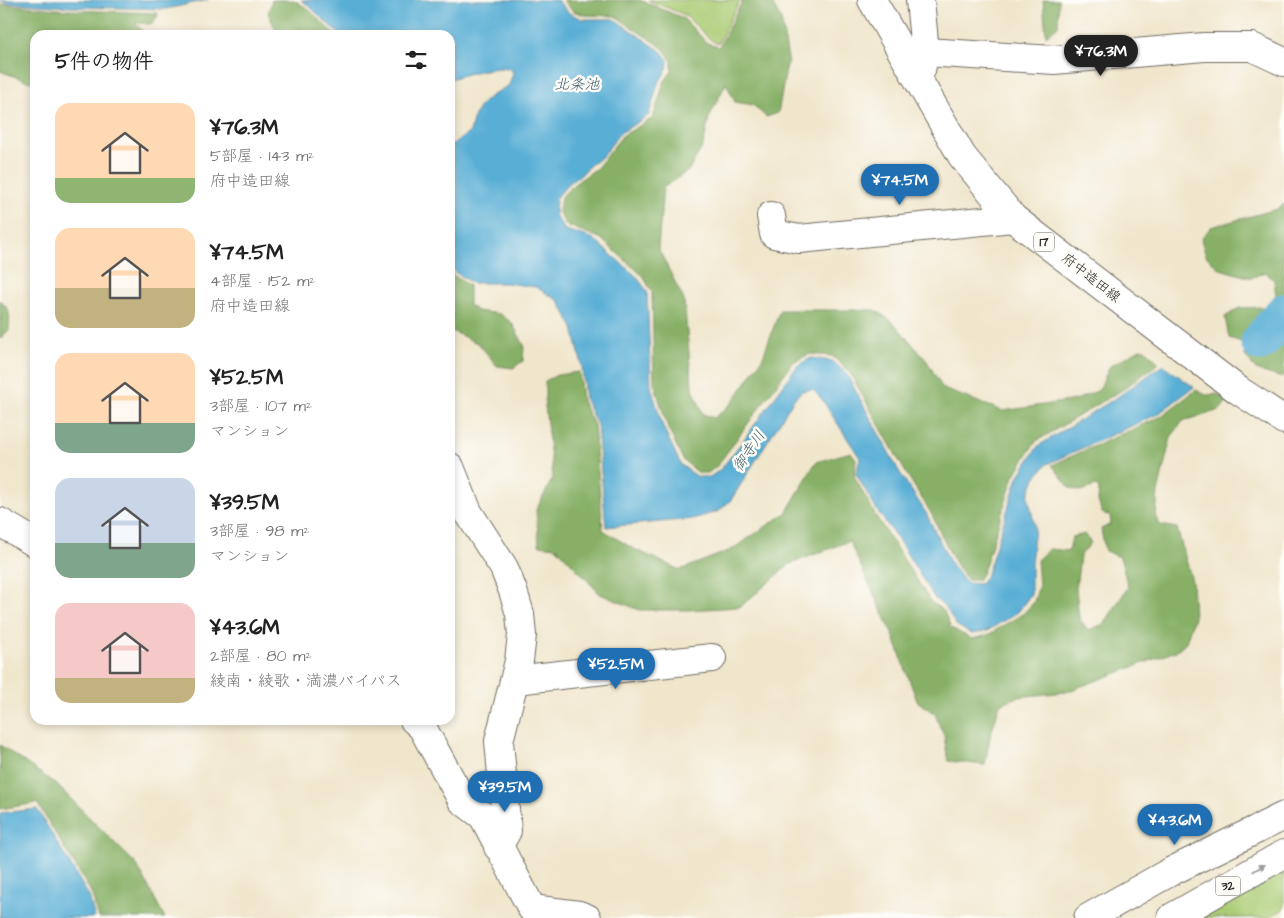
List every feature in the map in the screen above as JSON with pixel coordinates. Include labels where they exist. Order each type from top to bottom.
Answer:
[{"type":"main road","name":"府中造田線","points":[[872,0],[962,156],[1013,218],[1230,384],[1284,420]]},
{"type":"main road","points":[[918,81],[925,52],[920,0]]},
{"type":"main road","points":[[925,52],[1054,60],[1204,47],[1252,47],[1284,62]]},
{"type":"main road","points":[[771,216],[774,234],[799,239],[892,228],[1013,218]]},
{"type":"main road","points":[[455,480],[468,512],[504,568],[520,614],[522,635],[519,661],[499,741],[507,831],[498,847]]},
{"type":"main road","points":[[0,522],[30,539]]},
{"type":"main road","points":[[515,680],[712,658]]},
{"type":"main road","points":[[421,725],[462,800],[483,816],[532,909],[579,915],[587,918]]},
{"type":"main road","points":[[1088,918],[1170,872],[1284,816]]},
{"type":"main road","name":"32","points":[[1172,918],[1284,854]]},
{"type":"green space","points":[[272,0],[294,0],[308,9],[330,30],[276,30],[268,13]]},
{"type":"green space","points":[[563,0],[640,0],[683,18],[707,43],[719,47],[743,0],[770,0],[781,19],[788,59],[778,113],[766,117],[753,105],[735,102],[726,83],[709,118],[703,146],[689,170],[663,188],[658,248],[684,300],[692,386],[703,414],[714,418],[731,404],[762,359],[780,310],[875,310],[893,322],[927,361],[943,389],[1003,411],[1076,400],[1099,390],[1110,366],[1140,349],[1145,349],[1159,363],[1122,390],[1035,442],[1014,476],[983,572],[978,580],[968,580],[956,565],[931,513],[906,473],[850,373],[832,356],[810,354],[793,362],[717,466],[708,473],[699,473],[683,460],[668,428],[654,383],[652,292],[643,276],[600,238],[566,225],[559,213],[561,197],[573,185],[597,168],[622,136],[653,118],[664,82],[672,71],[672,61],[663,48],[615,16],[584,15],[573,11]]},
{"type":"green space","points":[[648,0],[740,0],[718,44],[711,40],[685,15]]},
{"type":"green space","points":[[1043,0],[1059,0],[1058,26],[1046,36]]},
{"type":"green space","points":[[0,4],[67,10],[158,13],[151,24],[135,23],[141,30],[30,30],[30,82],[0,71]]},
{"type":"green space","points":[[1284,204],[1284,306],[1258,338],[1245,343],[1229,338],[1225,317],[1239,308],[1264,307],[1276,296],[1274,280],[1265,272],[1251,278],[1220,269],[1206,256],[1201,239],[1211,227],[1277,209]]},
{"type":"green space","points":[[455,276],[469,286],[469,305],[477,311],[500,314],[512,323],[524,345],[523,361],[513,368],[497,366],[479,344],[455,332]]},
{"type":"green space","points":[[0,300],[8,310],[10,321],[9,330],[0,339]]},
{"type":"green space","points":[[1284,320],[1284,376],[1279,377],[1256,370],[1244,354],[1264,346]]},
{"type":"green space","points":[[579,372],[582,401],[594,425],[603,530],[632,548],[680,570],[731,550],[786,513],[816,462],[851,452],[856,459],[854,476],[874,513],[931,602],[944,611],[951,628],[972,639],[988,635],[1024,613],[1034,602],[1039,585],[1037,560],[1049,549],[1069,551],[1072,537],[1085,534],[1091,543],[1080,556],[1076,589],[1079,618],[1088,630],[1104,624],[1128,587],[1120,557],[1105,551],[1101,529],[1111,524],[1110,516],[1102,513],[1098,501],[1099,489],[1096,486],[1081,491],[1070,488],[1052,465],[1160,417],[1196,390],[1206,395],[1218,394],[1227,401],[1220,410],[1183,421],[1171,437],[1158,492],[1156,516],[1160,525],[1177,528],[1192,581],[1194,617],[1186,642],[1176,651],[1066,692],[1018,697],[1000,704],[990,737],[985,765],[948,761],[944,736],[935,714],[917,701],[893,635],[849,541],[790,564],[740,607],[688,610],[639,610],[600,594],[556,547],[539,545],[536,510],[553,478],[545,406],[545,381],[557,375]]},
{"type":"green space","points":[[0,745],[56,784],[137,865],[165,918],[99,918],[91,892],[37,803],[0,809]]},
{"type":"green space","points":[[1284,869],[1284,909],[1268,918],[1198,918]]},
{"type":"water","points":[[0,0],[208,0],[166,9],[71,7],[6,3]]},
{"type":"water","name":"北条池","points":[[301,0],[557,0],[569,13],[582,19],[614,19],[661,51],[668,60],[667,69],[658,84],[649,115],[619,134],[603,156],[590,165],[580,176],[572,180],[556,198],[555,215],[565,230],[592,238],[636,276],[647,291],[651,387],[663,427],[681,465],[698,477],[710,477],[721,469],[797,366],[811,358],[832,361],[846,373],[900,473],[926,513],[953,568],[967,583],[980,584],[987,574],[1018,477],[1038,446],[1116,398],[1163,365],[1194,387],[1158,414],[1047,464],[1035,478],[1028,496],[1035,527],[1031,563],[1031,594],[1018,612],[987,631],[972,634],[956,625],[946,608],[935,599],[897,538],[876,509],[856,474],[860,458],[821,398],[812,389],[802,391],[794,399],[731,500],[719,511],[693,519],[606,527],[597,425],[585,400],[582,366],[573,328],[559,301],[536,287],[506,283],[472,283],[455,272],[455,143],[470,132],[479,108],[488,99],[509,85],[513,73],[510,68],[495,68],[455,78],[455,30],[335,30]]},
{"type":"water","points":[[37,809],[89,896],[95,918],[0,918],[0,813]]},
{"type":"waterway","name":"御寺川","points":[[1260,342],[1284,313]]}]
